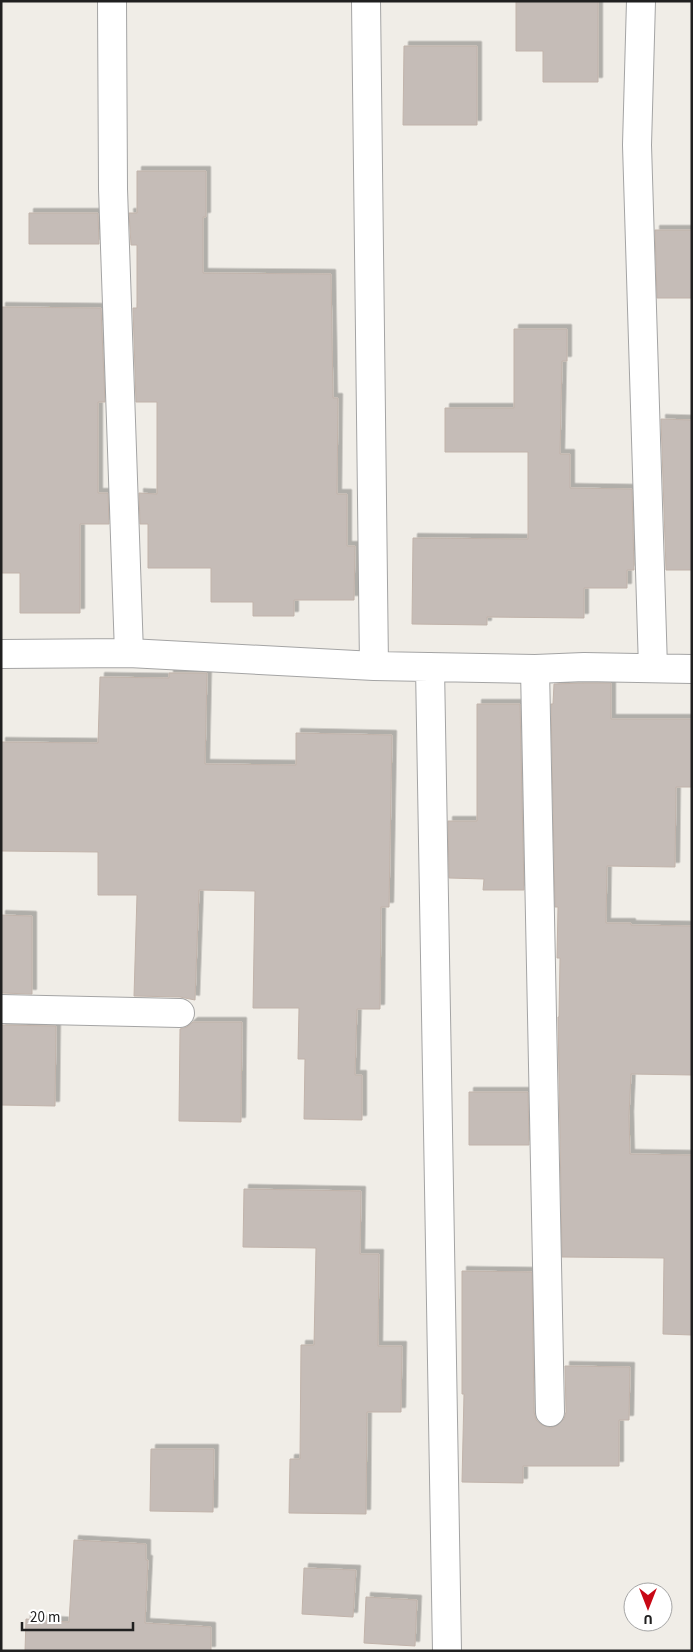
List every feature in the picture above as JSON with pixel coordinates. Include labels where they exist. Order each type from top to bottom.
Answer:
[{"type":"street","points":[[112,1],[113,190],[129,653]]},
{"type":"street","points":[[366,1],[374,666]]},
{"type":"street","points":[[641,1],[637,145],[653,668]]},
{"type":"street","points":[[1,654],[129,653],[374,666],[692,669]]},
{"type":"street","points":[[430,667],[447,1651]]},
{"type":"street","points":[[535,669],[550,1412]]},
{"type":"street","points":[[1,1009],[180,1013]]},
{"type":"building","points":[[516,1],[598,1],[598,82],[543,82],[543,51],[516,51]]},
{"type":"building","points":[[404,46],[477,46],[477,125],[403,125]]},
{"type":"building","points":[[137,171],[206,171],[206,217],[203,217],[203,273],[331,274],[333,398],[338,398],[337,494],[347,494],[347,546],[355,546],[354,600],[294,600],[294,616],[253,616],[253,602],[211,602],[211,568],[148,568],[148,524],[140,524],[139,493],[157,494],[157,402],[136,402],[133,308],[137,308],[137,245],[131,245],[129,213],[137,213]]},
{"type":"building","points":[[29,213],[98,213],[99,244],[29,244]]},
{"type":"building","points":[[655,230],[692,230],[692,298],[657,298]]},
{"type":"building","points":[[1,307],[101,308],[105,402],[98,402],[98,493],[108,493],[109,524],[80,524],[80,613],[20,613],[20,573],[1,573]]},
{"type":"building","points":[[514,329],[567,329],[567,361],[562,361],[560,454],[570,454],[570,488],[632,489],[634,570],[627,570],[627,588],[584,588],[584,618],[487,617],[487,625],[412,624],[413,538],[528,539],[528,452],[445,452],[445,408],[514,408]]},
{"type":"building","points":[[661,419],[692,420],[692,570],[666,570]]},
{"type":"building","points":[[169,673],[207,673],[205,764],[296,765],[296,733],[392,735],[389,907],[381,907],[380,1009],[357,1009],[355,1075],[362,1075],[362,1120],[304,1119],[305,1059],[298,1059],[299,1008],[253,1008],[255,891],[199,890],[195,1000],[180,997],[134,996],[137,895],[98,895],[98,852],[1,851],[1,742],[98,743],[100,677],[169,678]]},
{"type":"building","points":[[611,683],[611,719],[692,719],[692,787],[676,787],[675,867],[607,866],[606,923],[692,926],[692,1075],[631,1074],[629,1116],[630,1154],[692,1155],[692,1335],[663,1334],[664,1258],[562,1257],[558,1017],[560,958],[557,958],[558,907],[555,907],[551,704],[553,704],[554,684]]},
{"type":"building","points":[[477,704],[520,704],[524,890],[483,890],[484,879],[449,878],[448,821],[477,821]]},
{"type":"building","points":[[1,915],[32,916],[32,994],[1,993]]},
{"type":"building","points":[[193,1022],[242,1022],[241,1122],[179,1121],[180,1029],[187,1027]]},
{"type":"building","points":[[1,1025],[56,1026],[55,1106],[1,1105]]},
{"type":"building","points":[[469,1092],[528,1092],[529,1145],[469,1145]]},
{"type":"building","points":[[244,1189],[361,1191],[360,1254],[379,1254],[378,1346],[402,1346],[401,1412],[367,1412],[366,1514],[289,1513],[290,1459],[300,1459],[301,1345],[314,1345],[316,1248],[243,1247]]},
{"type":"building","points":[[462,1271],[532,1272],[534,1412],[536,1420],[542,1425],[551,1428],[558,1425],[564,1419],[566,1412],[565,1366],[630,1367],[629,1420],[619,1420],[619,1466],[523,1466],[523,1483],[462,1482],[464,1394],[462,1394]]},
{"type":"building","points":[[151,1449],[214,1449],[213,1512],[150,1511]]},
{"type":"building","points":[[74,1540],[146,1544],[146,1560],[148,1560],[145,1623],[211,1627],[211,1651],[25,1651],[26,1619],[69,1622]]},
{"type":"building","points":[[304,1568],[356,1570],[353,1617],[302,1614]]},
{"type":"building","points":[[366,1597],[417,1600],[415,1646],[364,1643]]}]
